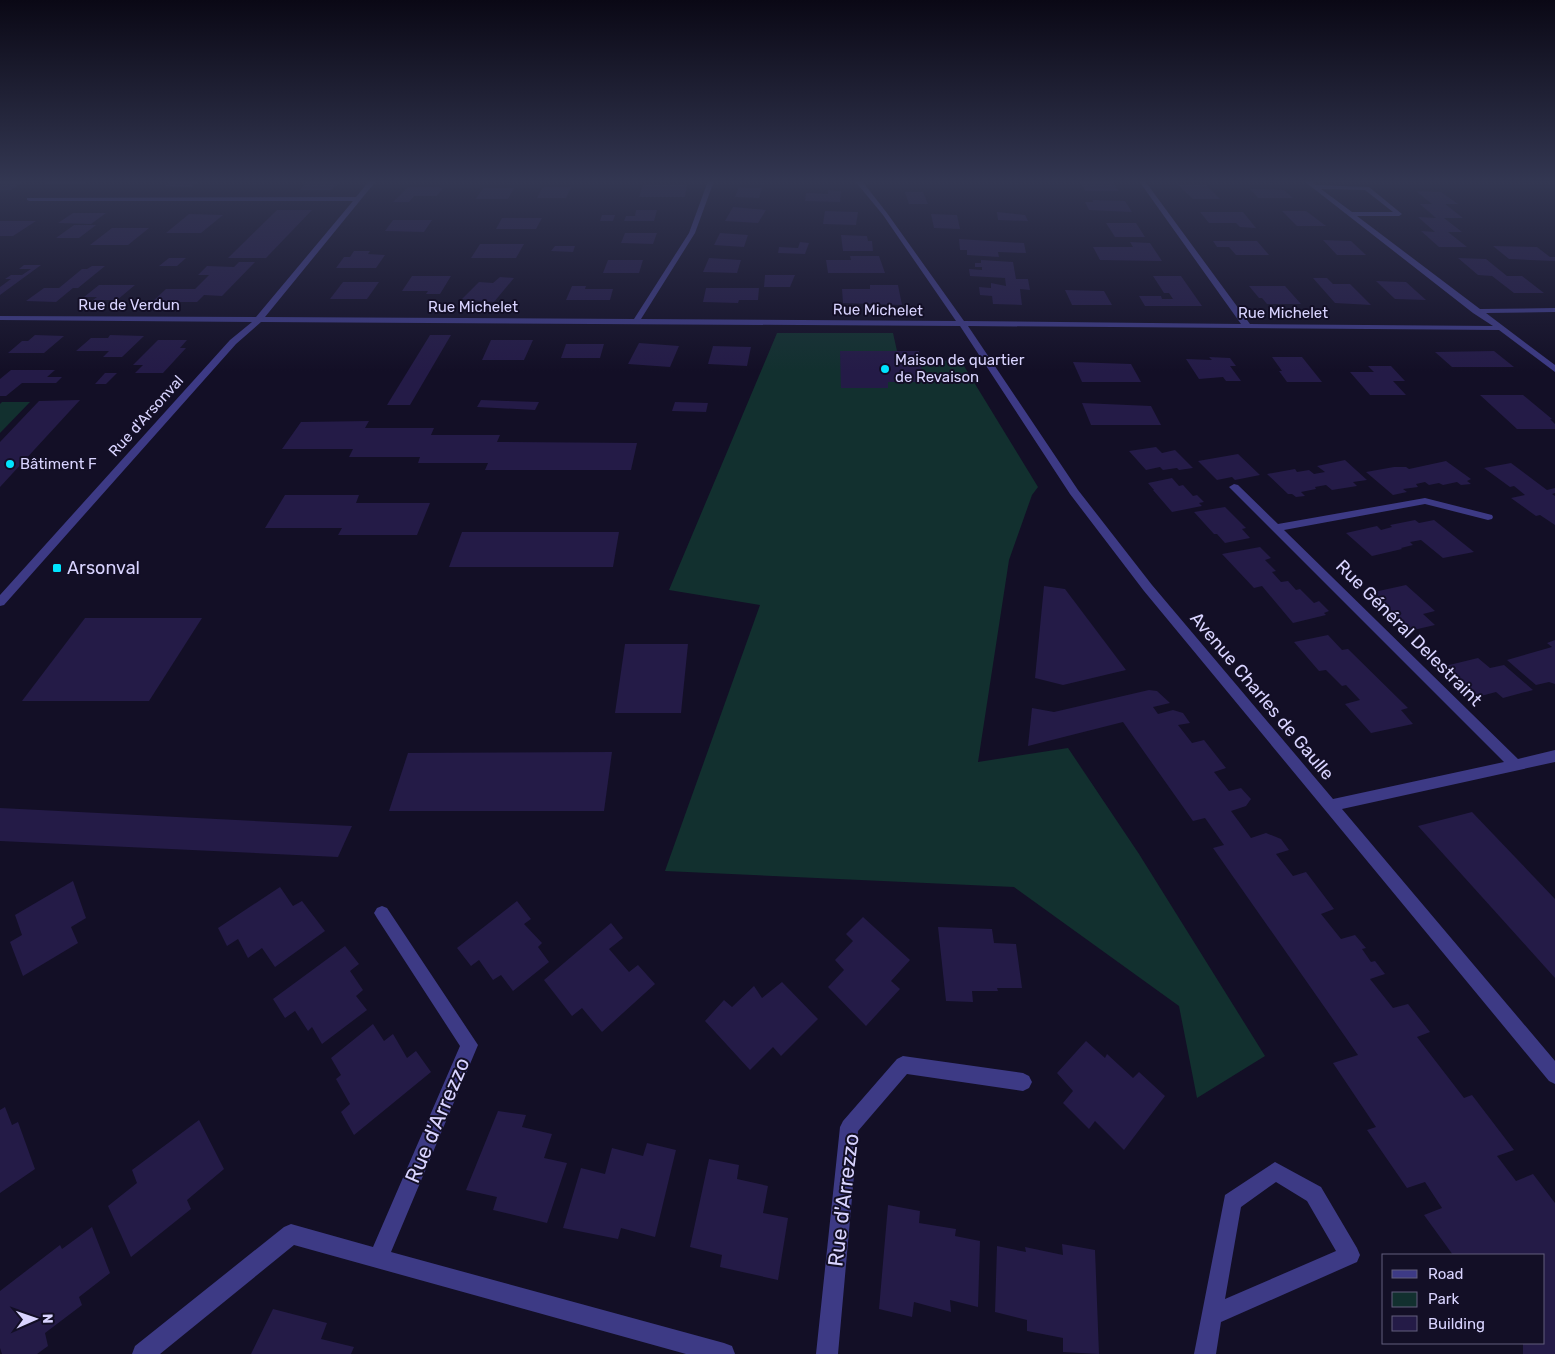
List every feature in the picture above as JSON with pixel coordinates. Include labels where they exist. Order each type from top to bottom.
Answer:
[{"type":"street","name":"Rue d'Arsonval","points":[[0,602],[233,342],[258,320],[321,244]]},
{"type":"street","points":[[636,321],[685,244]]},
{"type":"street","name":"Avenue Charles de Gaulle","points":[[906,244],[963,324],[1074,492],[1148,588],[1555,1075]]},
{"type":"street","points":[[1188,244],[1248,327]]},
{"type":"street","points":[[1389,244],[1555,369]]},
{"type":"street","points":[[1476,311],[1555,310]]},
{"type":"street","name":"Rue de Verdun","points":[[0,318],[258,320]]},
{"type":"street","name":"Rue Michelet","points":[[258,320],[1499,328]]},
{"type":"street","name":"Rue Général Delestraint","points":[[1234,487],[1516,765]]},
{"type":"street","points":[[1276,528],[1426,501],[1488,517]]},
{"type":"street","points":[[1329,806],[1555,756]]},
{"type":"street","name":"Rue d'Arrezzo","points":[[378,1258],[469,1045],[382,913]]},
{"type":"street","name":"Rue d'Arrezzo","points":[[827,1354],[849,1127],[904,1065],[1023,1082]]},
{"type":"street","points":[[1205,1354],[1232,1202],[1275,1171],[1314,1194],[1350,1255],[1212,1315]]},
{"type":"street","points":[[143,1354],[291,1234],[724,1354]]},
{"type":"green space","points":[[777,333],[893,333],[897,351],[841,388],[888,388],[888,382],[920,360],[961,361],[1038,487],[1032,495],[1009,560],[978,762],[1068,748],[1139,854],[1265,1056],[1197,1098],[1179,1006],[1014,887],[665,871],[760,605],[669,590]]},
{"type":"green space","points":[[2,402],[30,402],[0,433],[0,404]]},
{"type":"building","points":[[91,244],[129,244],[128,245]]},
{"type":"building","points":[[242,244],[279,244],[266,258],[228,258]]},
{"type":"building","points":[[480,244],[524,244],[516,258],[471,258]]},
{"type":"building","points":[[714,244],[745,244],[744,247]]},
{"type":"building","points":[[799,244],[809,244],[805,254],[778,253],[779,247],[798,248]]},
{"type":"building","points":[[842,244],[872,244],[873,251],[843,251]]},
{"type":"building","points":[[959,244],[1024,244],[1026,253],[998,252],[999,257],[967,255],[967,250],[960,250]]},
{"type":"building","points":[[1131,244],[1151,244],[1162,261],[1100,260],[1093,247],[1133,247]]},
{"type":"building","points":[[1215,244],[1260,244],[1269,255],[1236,255],[1229,247],[1217,247]]},
{"type":"building","points":[[1327,244],[1354,244],[1366,255],[1337,255]]},
{"type":"building","points":[[1436,244],[1463,244],[1467,247],[1439,247]]},
{"type":"building","points":[[555,246],[575,246],[573,252],[551,251]]},
{"type":"building","points":[[1493,246],[1537,247],[1550,257],[1555,257],[1555,261],[1509,259]]},
{"type":"building","points":[[354,251],[370,251],[368,254],[385,255],[376,268],[336,268],[344,257],[350,257]]},
{"type":"building","points":[[850,256],[879,256],[885,273],[828,273],[826,260],[851,260]]},
{"type":"building","points":[[169,258],[186,258],[177,266],[159,266]]},
{"type":"building","points":[[709,258],[741,260],[737,273],[703,272]]},
{"type":"building","points":[[1458,258],[1486,259],[1507,276],[1522,276],[1544,293],[1514,293],[1492,276],[1478,275]]},
{"type":"building","points":[[608,260],[643,260],[639,273],[603,273]]},
{"type":"building","points":[[981,260],[1013,262],[1016,279],[1028,279],[1030,290],[1020,289],[1022,305],[993,304],[992,296],[980,295],[979,287],[991,288],[991,283],[1006,286],[1005,278],[970,276],[969,269],[982,270],[982,267],[975,267],[975,263],[981,263]]},
{"type":"building","points":[[239,262],[255,262],[222,296],[204,295],[197,302],[152,302],[166,289],[195,289],[209,275],[198,275],[207,266],[234,267]]},
{"type":"building","points":[[24,265],[41,265],[0,295],[0,287],[11,279],[5,279],[11,275],[22,275],[31,269],[19,269]]},
{"type":"building","points":[[92,266],[105,266],[78,288],[73,288],[56,302],[26,301],[44,288],[59,288],[82,269]]},
{"type":"building","points":[[765,275],[795,275],[790,287],[764,287]]},
{"type":"building","points":[[412,276],[451,276],[440,294],[426,294],[428,291],[402,291]]},
{"type":"building","points":[[1153,276],[1181,276],[1202,306],[1145,306],[1139,296],[1161,296],[1162,299],[1173,299],[1169,293],[1164,293]]},
{"type":"building","points":[[500,277],[514,278],[494,302],[462,299],[479,282],[493,283]]},
{"type":"building","points":[[1313,278],[1327,278],[1333,284],[1350,284],[1371,305],[1335,303]]},
{"type":"building","points":[[1376,281],[1406,282],[1426,300],[1395,299]]},
{"type":"building","points":[[343,282],[379,282],[367,299],[330,299]]},
{"type":"building","points":[[99,285],[135,285],[117,300],[93,300],[97,297],[84,297]]},
{"type":"building","points":[[870,285],[898,285],[902,305],[843,303],[842,289],[870,289]]},
{"type":"building","points":[[572,286],[586,286],[585,289],[613,289],[610,300],[566,300]]},
{"type":"building","points":[[1249,286],[1285,286],[1301,304],[1267,304]]},
{"type":"building","points":[[706,288],[759,288],[758,300],[739,300],[738,303],[703,302]]},
{"type":"building","points":[[1065,290],[1104,291],[1112,305],[1072,305]]},
{"type":"building","points":[[35,335],[64,336],[44,353],[8,353],[22,341],[28,341]]},
{"type":"building","points":[[110,335],[144,336],[122,357],[103,357],[109,351],[76,351],[91,338],[108,338]]},
{"type":"building","points":[[430,335],[451,335],[410,405],[387,405]]},
{"type":"building","points":[[158,340],[187,340],[180,348],[186,348],[163,373],[135,373],[143,365],[133,365]]},
{"type":"building","points":[[491,340],[533,340],[524,360],[482,360]]},
{"type":"building","points":[[639,343],[679,346],[670,367],[628,364]]},
{"type":"building","points":[[566,344],[604,344],[600,358],[561,358]]},
{"type":"building","points":[[713,346],[751,347],[747,366],[708,364]]},
{"type":"building","points":[[840,351],[919,351],[923,382],[888,382],[888,388],[841,388]]},
{"type":"building","points":[[1494,351],[1514,367],[1452,367],[1435,352]]},
{"type":"building","points":[[1209,357],[1230,358],[1236,366],[1230,366],[1241,381],[1226,381],[1223,377],[1199,379],[1186,359],[1212,360]]},
{"type":"building","points":[[1272,357],[1302,357],[1322,382],[1287,382]]},
{"type":"building","points":[[1073,362],[1131,364],[1141,382],[1082,382]]},
{"type":"building","points":[[1368,366],[1391,366],[1405,381],[1393,381],[1406,395],[1370,395],[1350,372],[1374,372]]},
{"type":"building","points":[[11,370],[55,370],[47,377],[62,377],[56,383],[22,383],[6,396],[0,396],[0,379]]},
{"type":"building","points":[[105,373],[117,373],[106,384],[95,384]]},
{"type":"building","points":[[1480,395],[1523,395],[1552,419],[1550,419],[1555,424],[1555,429],[1517,429]]},
{"type":"building","name":"Bâtiment F","points":[[80,400],[0,487],[0,442],[39,401]]},
{"type":"building","points":[[481,400],[539,402],[535,410],[477,407]]},
{"type":"building","points":[[675,402],[708,403],[706,412],[672,411]]},
{"type":"building","points":[[1082,403],[1151,406],[1161,425],[1091,425]]},
{"type":"building","points":[[369,421],[365,428],[434,428],[431,435],[500,435],[497,442],[637,443],[631,470],[485,470],[488,463],[418,463],[420,457],[349,457],[353,449],[282,449],[301,422]]},
{"type":"building","points":[[1156,447],[1162,453],[1175,450],[1193,468],[1163,470],[1160,467],[1146,470],[1129,451]]},
{"type":"building","points":[[1238,454],[1260,475],[1235,480],[1232,477],[1217,480],[1198,461]]},
{"type":"building","points":[[1345,460],[1367,480],[1353,482],[1357,486],[1332,490],[1326,485],[1315,487],[1316,489],[1301,492],[1305,496],[1296,497],[1288,494],[1267,474],[1295,469],[1297,472],[1309,470],[1314,474],[1325,472],[1317,466]]},
{"type":"building","points":[[1446,461],[1471,479],[1467,481],[1471,484],[1461,485],[1457,482],[1429,485],[1425,482],[1416,484],[1418,487],[1403,489],[1407,492],[1393,495],[1366,472],[1394,467],[1406,467],[1409,469]]},
{"type":"building","points":[[1511,463],[1547,490],[1555,488],[1555,493],[1552,494],[1555,496],[1555,525],[1540,515],[1536,516],[1511,498],[1525,495],[1514,486],[1510,487],[1484,468]]},
{"type":"building","points":[[1172,478],[1179,486],[1183,485],[1193,496],[1197,495],[1204,502],[1199,503],[1202,506],[1172,512],[1148,483]]},
{"type":"building","points":[[285,495],[359,495],[356,503],[430,503],[417,535],[338,535],[342,528],[265,528]]},
{"type":"building","points":[[1225,507],[1246,528],[1242,529],[1250,538],[1225,543],[1194,512]]},
{"type":"building","points":[[1415,520],[1419,523],[1434,520],[1474,552],[1443,558],[1421,540],[1410,542],[1413,545],[1402,549],[1372,556],[1346,533],[1377,526],[1381,530],[1392,527],[1390,525]]},
{"type":"building","points":[[462,532],[619,532],[613,567],[449,567]]},
{"type":"building","points":[[1260,547],[1271,558],[1265,560],[1276,571],[1272,572],[1281,582],[1288,581],[1296,590],[1300,589],[1314,603],[1319,601],[1329,611],[1324,613],[1326,615],[1293,623],[1262,586],[1254,588],[1222,554]]},
{"type":"building","points":[[1406,585],[1435,611],[1423,614],[1435,625],[1409,631],[1383,607],[1389,606],[1374,592]]},
{"type":"building","points":[[1044,586],[1065,589],[1126,670],[1063,685],[1035,678]]},
{"type":"building","points":[[85,618],[202,618],[149,701],[22,701]]},
{"type":"building","points":[[1328,635],[1342,650],[1348,649],[1408,708],[1401,710],[1413,724],[1371,733],[1345,704],[1360,700],[1346,685],[1342,686],[1326,670],[1319,671],[1294,642]]},
{"type":"building","points":[[1555,640],[1555,684],[1549,682],[1536,685],[1507,660],[1552,647],[1547,643]]},
{"type":"building","points":[[625,644],[688,644],[681,713],[615,713]]},
{"type":"building","points":[[1478,658],[1490,668],[1504,665],[1533,690],[1503,698],[1496,692],[1477,697],[1445,666]]},
{"type":"building","points":[[1149,690],[1157,691],[1170,703],[1153,707],[1158,714],[1173,710],[1183,713],[1190,723],[1178,725],[1192,743],[1204,740],[1226,768],[1214,772],[1229,791],[1241,788],[1251,799],[1246,806],[1231,811],[1251,838],[1266,833],[1281,839],[1289,850],[1276,854],[1293,876],[1306,872],[1334,909],[1321,914],[1341,939],[1355,935],[1366,948],[1362,949],[1371,962],[1375,961],[1385,974],[1370,979],[1393,1008],[1408,1004],[1430,1032],[1417,1037],[1464,1098],[1472,1095],[1514,1150],[1497,1156],[1516,1181],[1533,1174],[1555,1203],[1555,1354],[1523,1354],[1523,1344],[1545,1344],[1545,1254],[1452,1254],[1424,1215],[1442,1208],[1425,1182],[1407,1188],[1367,1130],[1376,1127],[1333,1063],[1358,1055],[1213,848],[1224,845],[1205,818],[1193,821],[1123,722],[1028,746],[1032,708],[1054,712]]},
{"type":"building","points":[[612,752],[604,811],[389,811],[408,753]]},
{"type":"building","points":[[0,808],[352,826],[338,857],[0,841]]},
{"type":"building","points":[[1472,812],[1555,899],[1555,978],[1418,826]]},
{"type":"building","points":[[73,881],[86,918],[71,927],[78,943],[23,976],[10,942],[22,935],[15,915]]},
{"type":"building","points":[[280,887],[293,906],[302,901],[325,931],[275,967],[262,948],[248,958],[238,939],[227,946],[218,928]]},
{"type":"building","points":[[517,901],[531,919],[524,924],[542,943],[538,947],[549,962],[513,991],[501,975],[493,980],[479,960],[471,966],[457,948]]},
{"type":"building","points":[[863,917],[910,960],[891,981],[900,989],[866,1026],[828,987],[844,970],[835,960],[853,941],[846,934]]},
{"type":"building","points":[[611,923],[623,938],[609,949],[629,972],[638,965],[655,984],[602,1032],[582,1008],[572,1016],[544,980]]},
{"type":"building","points":[[938,927],[992,929],[994,943],[1016,944],[1022,988],[997,988],[998,991],[972,991],[973,1002],[946,1001]]},
{"type":"building","points":[[345,946],[359,964],[350,971],[363,990],[356,996],[367,1010],[322,1044],[312,1027],[308,1031],[295,1011],[285,1018],[273,999]]},
{"type":"building","points":[[782,982],[818,1019],[781,1056],[773,1047],[750,1070],[705,1021],[724,1000],[732,1007],[754,986],[762,998]]},
{"type":"building","points":[[373,1024],[384,1041],[393,1034],[407,1058],[416,1051],[431,1072],[354,1135],[341,1112],[350,1104],[336,1079],[341,1075],[331,1058]]},
{"type":"building","points":[[1086,1041],[1105,1058],[1107,1054],[1133,1078],[1139,1072],[1165,1096],[1124,1150],[1095,1121],[1089,1129],[1063,1103],[1073,1091],[1057,1073]]},
{"type":"building","points":[[5,1107],[12,1125],[18,1122],[35,1169],[0,1193],[0,1110]]},
{"type":"building","points":[[498,1111],[526,1115],[522,1127],[552,1134],[544,1158],[567,1163],[547,1223],[493,1210],[497,1197],[466,1190]]},
{"type":"building","points":[[199,1120],[224,1169],[187,1200],[191,1209],[131,1257],[108,1206],[137,1183],[132,1170]]},
{"type":"building","points":[[647,1143],[676,1150],[655,1237],[621,1228],[618,1239],[563,1228],[581,1168],[605,1174],[612,1148],[643,1156]]},
{"type":"building","points":[[709,1159],[739,1165],[737,1179],[768,1186],[763,1213],[788,1218],[778,1280],[720,1267],[722,1255],[690,1247]]},
{"type":"building","points":[[888,1205],[920,1211],[919,1223],[956,1229],[955,1236],[980,1241],[978,1307],[950,1300],[951,1312],[914,1302],[912,1317],[879,1309]]},
{"type":"building","points":[[92,1227],[110,1273],[79,1297],[82,1305],[45,1333],[48,1346],[37,1354],[2,1354],[0,1348],[0,1291],[60,1245],[62,1249]]},
{"type":"building","points":[[1062,1244],[1095,1250],[1099,1354],[1063,1352],[1063,1338],[1027,1331],[1027,1320],[995,1312],[997,1246],[1026,1252],[1025,1247],[1063,1255]]},
{"type":"building","points":[[273,1309],[327,1323],[321,1339],[354,1347],[351,1354],[251,1354]]},
{"type":"place","name":"Maison de quartier de Revaison","points":[[885,369]]},
{"type":"place","name":"Bâtiment F","points":[[10,464]]},
{"type":"place","name":"Arsonval","points":[[57,568]]}]
